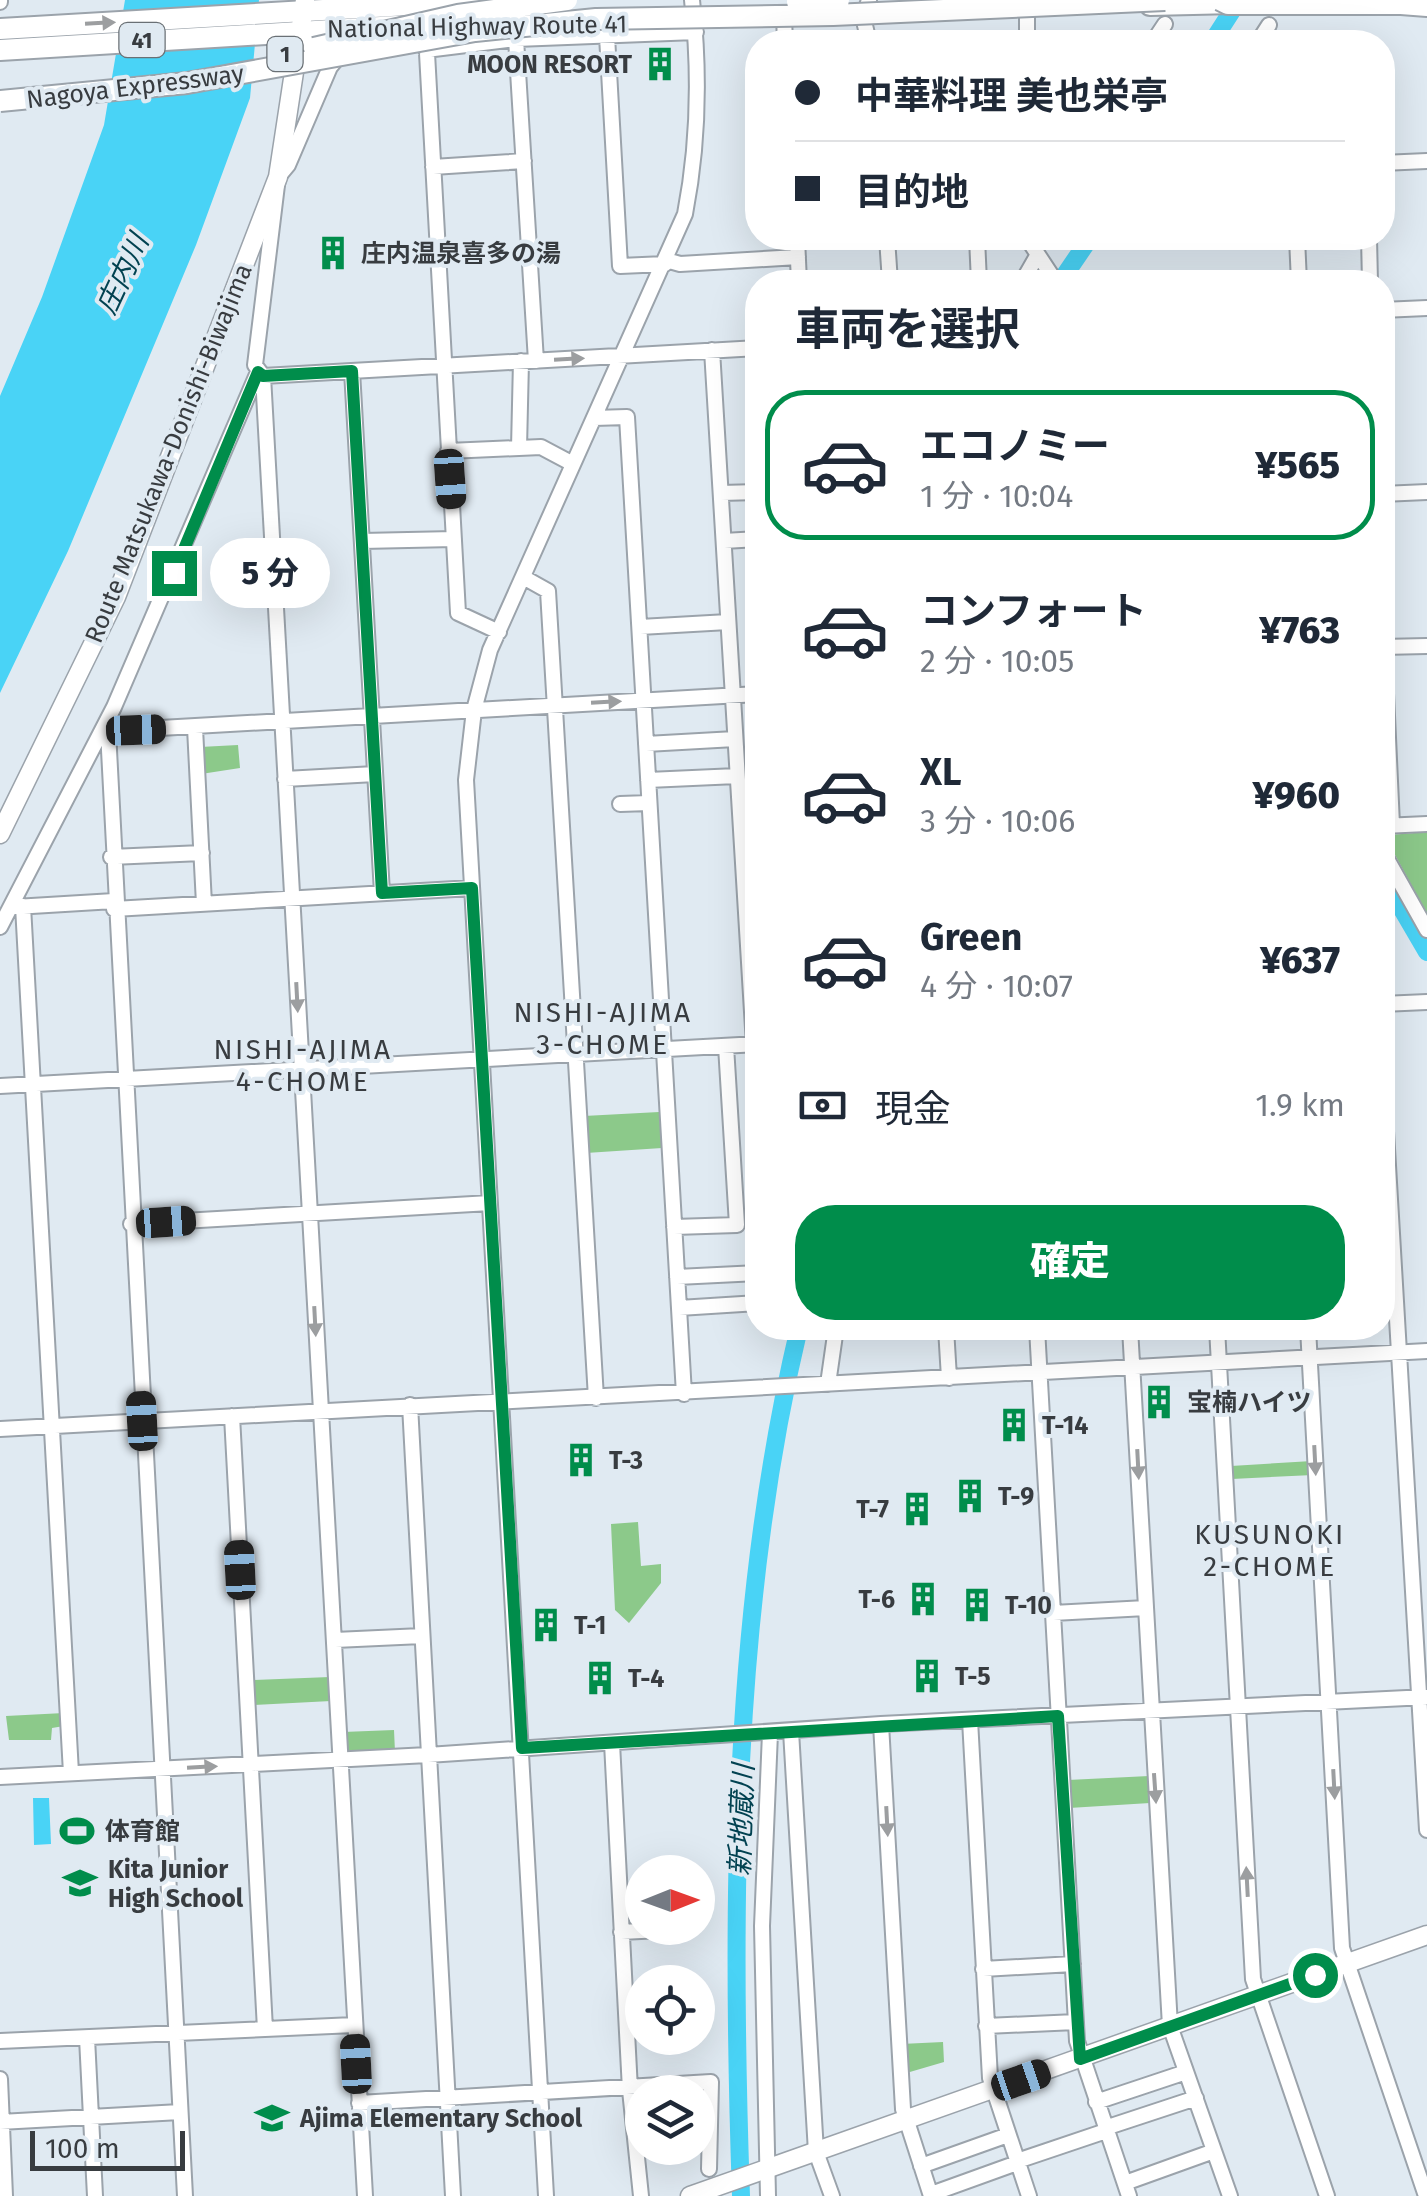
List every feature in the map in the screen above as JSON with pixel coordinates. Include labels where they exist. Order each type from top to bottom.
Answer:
[{"type":"highway","name":"National Highway Route 41","points":[[0,50],[493,0]]},
{"type":"highway","name":"Nagoya Expressway","points":[[0,89],[114,80],[241,63],[417,23],[566,0]]},
{"type":"highway","points":[[417,23],[840,0]]},
{"type":"highway","points":[[899,10],[930,0]]},
{"type":"highway","name":"Nagoya Expressway","points":[[0,101],[186,84],[446,36],[546,23],[1165,0]]},
{"type":"highway","name":"National Highway Route 41","points":[[0,29],[297,17],[371,25],[520,30],[695,27],[866,9],[1027,10],[1315,0]]},
{"type":"highway","points":[[1209,2],[1427,6]]},
{"type":"main road","name":"Route Matsukawa-Donishi-Biwajima","points":[[0,834],[116,597],[278,176],[297,17]]},
{"type":"main road","points":[[690,2196],[1170,2026],[1254,1987],[1344,1956],[1427,1935]]},
{"type":"street","points":[[546,2196],[517,1748],[502,1403],[466,780],[474,710],[499,632],[685,214],[694,167],[699,92],[692,0]]},
{"type":"street","points":[[1027,10],[1027,30]]},
{"type":"street","points":[[784,17],[785,30]]},
{"type":"street","points":[[1161,30],[1165,24]]},
{"type":"street","points":[[1265,30],[1268,25]]},
{"type":"street","points":[[426,50],[695,27]]},
{"type":"street","points":[[365,2196],[282,722],[260,374],[255,365],[278,176],[288,165],[345,42],[426,34],[458,614],[499,632]]},
{"type":"street","points":[[607,36],[620,266],[798,257]]},
{"type":"street","points":[[516,40],[524,161],[528,361],[519,448]]},
{"type":"street","points":[[433,167],[524,161]]},
{"type":"street","points":[[1395,162],[1427,161]]},
{"type":"street","points":[[798,250],[799,270]]},
{"type":"street","points":[[1034,250],[1047,270]]},
{"type":"street","points":[[1029,270],[1037,256]]},
{"type":"street","points":[[1395,309],[1427,308]]},
{"type":"street","points":[[260,374],[745,349]]},
{"type":"street","points":[[712,350],[745,896]]},
{"type":"street","points":[[352,371],[382,893]]},
{"type":"street","points":[[0,926],[17,906],[104,731],[260,374]]},
{"type":"street","points":[[594,418],[628,417],[684,1394]]},
{"type":"street","points":[[448,451],[541,447],[573,464]]},
{"type":"street","points":[[1395,493],[1427,492]]},
{"type":"street","points":[[721,494],[745,493]]},
{"type":"street","points":[[362,541],[454,539]]},
{"type":"street","points":[[724,542],[745,540]]},
{"type":"street","points":[[523,577],[548,590],[596,1398]]},
{"type":"street","points":[[640,627],[728,622]]},
{"type":"street","points":[[1395,647],[1427,646]]},
{"type":"street","points":[[104,731],[745,694]]},
{"type":"street","points":[[195,728],[204,904]]},
{"type":"street","points":[[104,731],[184,2196]]},
{"type":"street","points":[[646,744],[736,739]]},
{"type":"street","points":[[285,779],[375,774]]},
{"type":"street","points":[[648,780],[737,776]]},
{"type":"street","points":[[738,802],[745,802]]},
{"type":"street","points":[[620,804],[649,803]]},
{"type":"street","points":[[1395,826],[1427,824]]},
{"type":"street","points":[[111,857],[202,852]]},
{"type":"street","points":[[1395,873],[1427,930]]},
{"type":"street","points":[[17,906],[204,904],[472,888]]},
{"type":"street","points":[[17,906],[33,1084],[70,1773]]},
{"type":"street","points":[[1395,1003],[1427,1002]]},
{"type":"street","points":[[0,1086],[480,1056],[745,1045]]},
{"type":"street","points":[[674,1227],[737,1225],[726,1046]]},
{"type":"street","points":[[131,1224],[490,1203]]},
{"type":"street","points":[[1395,1272],[1424,1697],[1427,1830]]},
{"type":"street","points":[[677,1276],[745,1273]]},
{"type":"street","points":[[679,1308],[745,1304]]},
{"type":"street","points":[[828,1384],[834,1340]]},
{"type":"street","points":[[947,1340],[949,1378]]},
{"type":"street","points":[[1038,1340],[1080,2059],[1127,2189],[1214,2152]]},
{"type":"street","points":[[1131,1340],[1170,2026],[1230,2196]]},
{"type":"street","points":[[1218,1340],[1254,1987],[1328,2196]]},
{"type":"street","points":[[1309,1340],[1344,1956],[1426,2196]]},
{"type":"street","points":[[0,1430],[1427,1352]]},
{"type":"street","points":[[410,1405],[453,2196]]},
{"type":"street","points":[[232,1416],[265,2029]]},
{"type":"street","points":[[1408,1488],[1427,1487]]},
{"type":"street","points":[[1053,1613],[1146,1608]]},
{"type":"street","points":[[334,1640],[422,1636]]},
{"type":"street","points":[[0,1778],[428,1755],[881,1724],[1424,1697]]},
{"type":"street","points":[[970,1720],[992,2090],[1030,2196]]},
{"type":"street","points":[[881,1724],[905,2120],[927,2194],[1196,2098]]},
{"type":"street","points":[[791,1731],[816,2152],[832,2196]]},
{"type":"street","points":[[768,2196],[762,1926],[770,1733]]},
{"type":"street","points":[[612,1743],[629,2075]]},
{"type":"street","points":[[983,1969],[1073,1964]]},
{"type":"street","points":[[986,2026],[1076,2022]]},
{"type":"street","points":[[0,2042],[354,2025]]},
{"type":"street","points":[[87,2038],[94,2196]]},
{"type":"street","points":[[1096,2102],[1186,2072]]},
{"type":"street","points":[[0,2079],[5,2196]]},
{"type":"street","points":[[359,2103],[625,2090]]},
{"type":"street","points":[[1,2122],[180,2112]]},
{"type":"street","points":[[920,2166],[1008,2135]]},
{"type":"street","points":[[638,2165],[642,2196]]},
{"type":"street","points":[[708,2165],[708,2169]]},
{"type":"green space","points":[[238,745],[240,768],[201,774],[200,747]]},
{"type":"green space","points":[[1427,832],[1427,914],[1395,855],[1395,835]]},
{"type":"green space","points":[[659,1112],[662,1148],[586,1153],[584,1116]]},
{"type":"green space","points":[[1312,1461],[1313,1475],[1232,1479],[1231,1466]]},
{"type":"green space","points":[[638,1522],[641,1566],[661,1564],[661,1583],[629,1623],[615,1610],[611,1524]]},
{"type":"green space","points":[[330,1677],[331,1701],[254,1705],[253,1680]]},
{"type":"green space","points":[[64,1713],[64,1726],[52,1728],[51,1740],[9,1740],[6,1716]]},
{"type":"green space","points":[[394,1730],[395,1752],[343,1755],[343,1732]]},
{"type":"green space","points":[[1149,1776],[1150,1803],[1069,1808],[1068,1780]]},
{"type":"green space","points":[[943,2042],[944,2062],[903,2074],[901,2044]]},
{"type":"water","name":"庄内川","points":[[125,0],[259,0],[250,98],[196,245],[68,551],[0,693],[0,396],[42,297],[104,125]]},
{"type":"water","points":[[33,1798],[49,1798],[51,1844],[34,1845]]},
{"type":"waterway","name":"新地蔵川","points":[[1220,30],[1239,0]]},
{"type":"waterway","name":"新地蔵川","points":[[1068,270],[1082,250]]},
{"type":"waterway","points":[[1395,897],[1427,952]]},
{"type":"waterway","name":"新地蔵川","points":[[741,2196],[736,1978],[741,1759],[760,1542],[797,1340]]},
{"type":"place","name":"MOON RESORT","points":[[660,64]]},
{"type":"place","name":"庄内温泉喜多の湯","points":[[333,253]]},
{"type":"place","name":"宝楠ハイツ","points":[[1159,1402]]},
{"type":"place","name":"T-14","points":[[1014,1425]]},
{"type":"place","name":"T-3","points":[[581,1460]]},
{"type":"place","name":"T-9","points":[[970,1496]]},
{"type":"place","name":"T-7","points":[[917,1509]]},
{"type":"place","name":"T-6","points":[[923,1599]]},
{"type":"place","name":"T-10","points":[[977,1605]]},
{"type":"place","name":"T-1","points":[[546,1625]]},
{"type":"place","name":"T-5","points":[[927,1676]]},
{"type":"place","name":"T-4","points":[[600,1678]]},
{"type":"place","name":"体育館","points":[[77,1831]]},
{"type":"place","name":"Kita Junior High School","points":[[80,1883]]},
{"type":"place","name":"Ajima Elementary School","points":[[272,2118]]},
{"type":"district","name":"NISHI-AJIMA 3-CHOME","points":[[603,1028]]},
{"type":"district","name":"NISHI-AJIMA 4-CHOME","points":[[303,1065]]},
{"type":"district","name":"KUSUNOKI 2-CHOME","points":[[1270,1550]]},
{"type":"route","points":[[174,573],[258,372],[263,376],[352,371],[382,893],[472,888],[522,1748],[1058,1716],[1080,2059],[1315,1975]]}]
